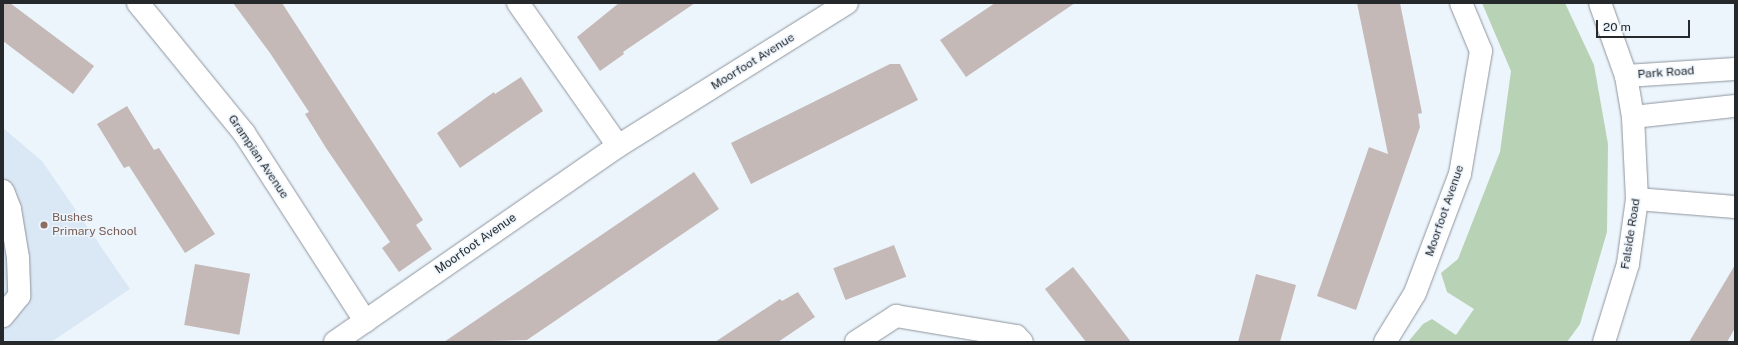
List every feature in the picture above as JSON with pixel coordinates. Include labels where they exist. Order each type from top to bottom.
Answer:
[{"type":"street","name":"Grampian Avenue","points":[[138,3],[244,133],[365,321]]},
{"type":"street","points":[[518,3],[618,146]]},
{"type":"street","name":"Moorfoot Avenue","points":[[335,342],[618,146],[847,3]]},
{"type":"street","name":"Moorfoot Avenue","points":[[1385,342],[1416,293],[1460,174],[1481,50],[1461,3]]},
{"type":"street","name":"Park Road","points":[[1600,3],[1626,76],[1735,68]]},
{"type":"street","name":"Falside Road","points":[[1604,342],[1628,264],[1637,199],[1633,117],[1626,76]]},
{"type":"street","points":[[1633,117],[1735,106]]},
{"type":"street","points":[[3,191],[10,209],[18,258],[19,296],[3,316]]},
{"type":"street","points":[[1637,199],[1735,207]]},
{"type":"street","points":[[856,342],[896,316],[1016,336],[1022,342]]},
{"type":"shaded area","name":"Bushes Primary School","points":[[3,128],[42,161],[130,289],[51,342],[3,342]]},
{"type":"green space","points":[[1482,3],[1565,3],[1594,65],[1608,144],[1607,232],[1580,324],[1567,342],[1408,342],[1423,324],[1432,319],[1456,335],[1474,309],[1447,292],[1441,273],[1458,259],[1500,152],[1511,71]]},
{"type":"building","points":[[3,3],[10,3],[94,66],[73,94],[3,41]]},
{"type":"building","points":[[233,3],[282,3],[423,220],[416,225],[432,249],[399,272],[382,248],[390,242],[326,148],[305,114],[309,112],[270,53]]},
{"type":"building","points":[[619,3],[695,3],[623,52],[624,54],[600,71],[577,37]]},
{"type":"building","points":[[995,3],[1075,3],[966,77],[940,40]]},
{"type":"building","points":[[1357,3],[1400,3],[1422,113],[1418,114],[1420,127],[1356,310],[1317,296],[1369,147],[1388,154]]},
{"type":"building","points":[[890,64],[900,64],[918,100],[751,184],[731,143]]},
{"type":"building","points":[[521,77],[543,111],[460,168],[437,133],[494,92],[495,94]]},
{"type":"building","points":[[127,106],[154,150],[159,148],[215,234],[185,253],[129,166],[124,168],[97,124]]},
{"type":"building","points":[[694,172],[719,209],[527,340],[444,342]]},
{"type":"building","points":[[894,245],[906,277],[846,300],[833,268]]},
{"type":"building","points":[[195,264],[250,274],[239,335],[184,325]]},
{"type":"building","points":[[1735,265],[1735,328],[1727,342],[1689,342]]},
{"type":"building","points":[[1073,267],[1131,342],[1086,342],[1045,289]]},
{"type":"building","points":[[1256,274],[1296,285],[1280,342],[1238,342]]},
{"type":"building","points":[[798,292],[815,317],[778,342],[715,342],[780,299],[782,301]]},
{"type":"place","name":"Bushes Primary School","points":[[44,225]]}]
